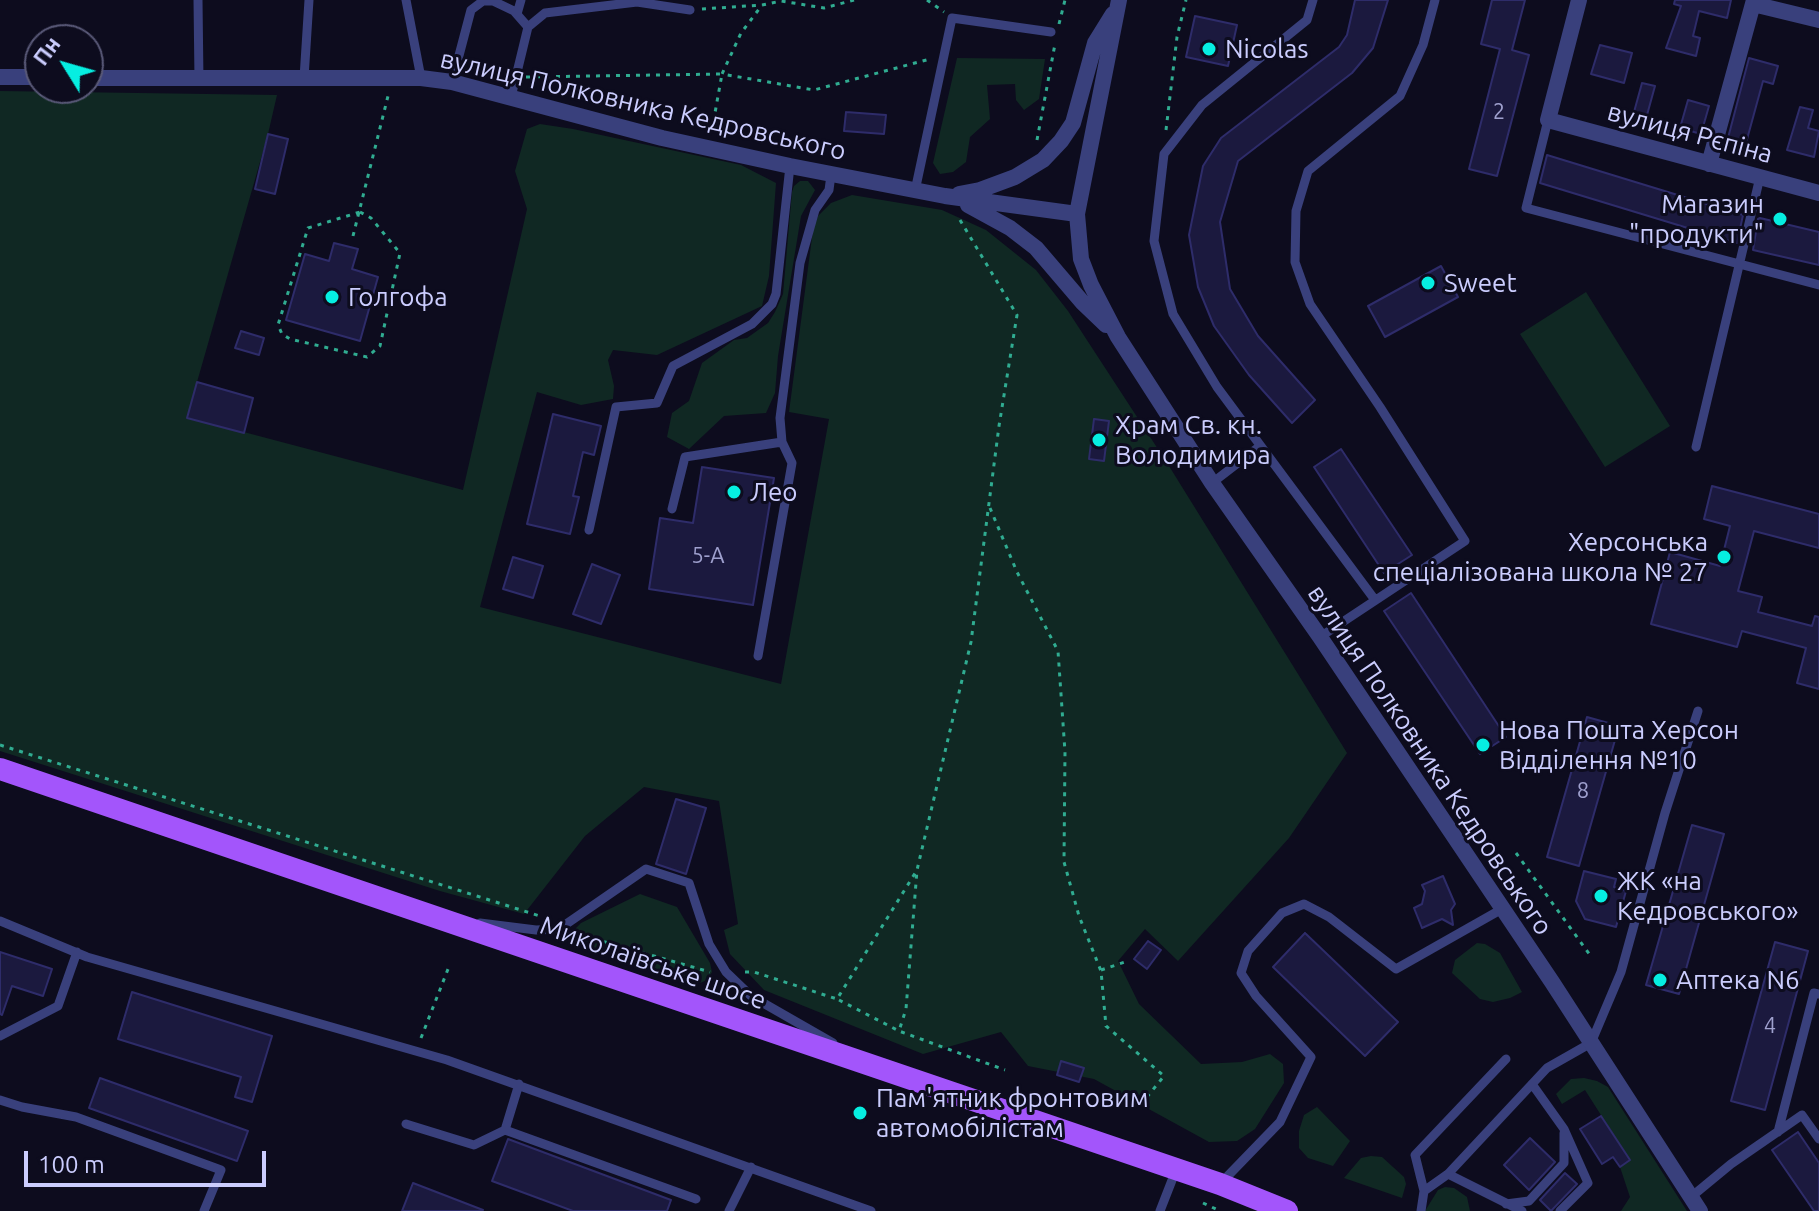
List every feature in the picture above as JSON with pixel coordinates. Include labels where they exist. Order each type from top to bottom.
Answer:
[{"type":"main road","name":"Миколаївське шосе","points":[[0,769],[1177,1169],[1287,1211]]},
{"type":"street","points":[[1548,120],[1579,0]]},
{"type":"street","points":[[1709,164],[1753,2],[1819,20]]},
{"type":"street","name":"вулиця Полковника Кедровського","points":[[945,196],[980,190],[1015,177],[1043,160],[1061,141],[1073,123],[1095,43],[1119,3]]},
{"type":"street","points":[[1077,214],[1119,3]]},
{"type":"street","points":[[0,77],[24,77]]},
{"type":"street","name":"вулиця Полковника Кедровського","points":[[104,78],[392,77],[452,82],[709,149],[831,175],[945,196],[1077,214],[1081,259],[1118,337],[1212,483],[1320,637],[1696,1204]]},
{"type":"street","name":"вулиця Рєпіна","points":[[1548,120],[1819,193]]},
{"type":"street","name":"вулиця Полковника Кедровського","points":[[945,196],[980,210],[1036,248],[1083,303],[1118,337]]},
{"type":"lane","points":[[198,0],[199,80]]},
{"type":"lane","points":[[304,78],[309,0]]},
{"type":"lane","points":[[406,0],[421,78]]},
{"type":"lane","points":[[517,14],[521,0]]},
{"type":"lane","points":[[1313,0],[1307,20],[1202,105],[1164,154],[1154,241],[1173,314],[1217,387],[1375,600]]},
{"type":"lane","points":[[1320,637],[1465,541],[1310,304],[1295,262],[1296,211],[1308,171],[1400,96],[1423,45],[1435,0]]},
{"type":"lane","points":[[452,82],[471,10],[476,4],[493,1],[507,6],[528,27]]},
{"type":"lane","points":[[511,97],[528,27],[545,13],[637,2],[690,10]]},
{"type":"lane","points":[[915,191],[952,18],[1051,32]]},
{"type":"lane","points":[[1548,120],[1526,208],[1819,285]]},
{"type":"lane","points":[[589,530],[616,407],[657,403],[673,366],[752,324],[772,304],[776,294],[790,166]]},
{"type":"lane","points":[[758,656],[792,463],[782,442],[780,418],[800,263],[815,210],[829,190],[831,175]]},
{"type":"lane","points":[[1696,447],[1760,177]]},
{"type":"lane","points":[[672,509],[685,457],[782,442]]},
{"type":"lane","points":[[1212,483],[1260,446]]},
{"type":"lane","points":[[1424,1191],[1448,1174],[1547,1068],[1591,1043],[1621,972],[1665,813],[1698,711]]},
{"type":"lane","points":[[436,918],[536,930],[559,929],[646,869],[689,883],[709,944],[726,972],[751,996],[881,1070]]},
{"type":"lane","points":[[1220,1184],[1280,1122],[1311,1057],[1256,996],[1241,973],[1248,951],[1282,913],[1304,904],[1329,917],[1396,969],[1502,909]]},
{"type":"lane","points":[[0,921],[87,957],[416,1050],[519,1084],[871,1211]]},
{"type":"lane","points":[[0,1036],[58,1006],[77,952]]},
{"type":"lane","points":[[1778,1132],[1814,993],[1819,994]]},
{"type":"lane","points":[[1421,1211],[1424,1191],[1415,1155],[1506,1059]]},
{"type":"lane","points":[[505,1130],[519,1084]]},
{"type":"lane","points":[[1532,1084],[1564,1129],[1588,1183],[1560,1211]]},
{"type":"lane","points":[[0,1100],[76,1117],[221,1170],[204,1211]]},
{"type":"lane","points":[[1696,1204],[1731,1164],[1802,1115],[1819,1139]]},
{"type":"lane","points":[[406,1124],[474,1145],[505,1130],[696,1199]]},
{"type":"lane","points":[[1506,1204],[1529,1201],[1564,1163],[1564,1129]]},
{"type":"lane","points":[[729,1211],[751,1167]]},
{"type":"lane","points":[[1160,1211],[1177,1169]]},
{"type":"lane","points":[[1448,1174],[1522,1211]]},
{"type":"path","points":[[690,10],[781,1],[824,8],[854,0]]},
{"type":"path","points":[[927,0],[952,18]]},
{"type":"path","points":[[1037,140],[1065,0]]},
{"type":"path","points":[[1164,154],[1177,37],[1186,0]]},
{"type":"path","points":[[709,149],[722,74],[741,33],[762,5]]},
{"type":"path","points":[[515,77],[722,74],[814,90],[944,56]]},
{"type":"path","points":[[353,236],[392,77]]},
{"type":"path","points":[[899,1031],[906,1009],[917,870],[971,642],[1017,315],[945,196]]},
{"type":"path","points":[[360,212],[371,218],[400,253],[380,346],[367,357],[290,339],[282,334],[278,325],[308,228],[360,212]]},
{"type":"path","points":[[988,505],[1017,572],[1058,651],[1065,752],[1064,862],[1079,916],[1101,971],[1106,1026],[1164,1076],[1138,1108]]},
{"type":"path","points":[[0,745],[703,972],[754,972],[837,999],[899,1031],[1005,1070]]},
{"type":"path","points":[[1516,853],[1590,955]]},
{"type":"path","points":[[837,999],[917,870]]},
{"type":"path","points":[[1101,971],[1128,961]]},
{"type":"path","points":[[416,1050],[450,964]]},
{"type":"path","points":[[1203,1203],[1220,1211]]},
{"type":"green space","points":[[957,58],[1045,59],[1039,99],[1024,110],[1016,100],[1015,84],[987,85],[990,119],[970,137],[966,162],[953,172],[940,174],[933,163]]},
{"type":"green space","points":[[0,91],[24,91],[24,104],[104,104],[104,93],[277,95],[187,417],[463,490],[527,209],[515,171],[527,129],[540,124],[573,129],[741,165],[776,183],[769,276],[762,306],[657,355],[613,350],[608,360],[614,386],[613,399],[581,405],[537,392],[480,607],[781,684],[829,419],[789,412],[813,230],[818,216],[831,203],[852,195],[942,210],[986,230],[1036,270],[1068,311],[1169,466],[1347,753],[1289,838],[1178,961],[1145,929],[1118,961],[1139,1004],[1201,1064],[1242,1062],[1270,1054],[1283,1064],[1284,1083],[1255,1129],[1237,1141],[1209,1142],[1094,1079],[1028,1066],[1001,1032],[923,1054],[764,990],[730,954],[724,930],[738,924],[719,801],[644,787],[585,836],[524,914],[440,891],[0,751]]},
{"type":"green space","points":[[800,181],[808,181],[815,190],[801,216],[778,356],[775,393],[766,413],[724,416],[689,449],[667,437],[672,413],[689,401],[702,363],[734,340],[747,338],[768,323],[775,312],[783,294],[792,192]]},
{"type":"green space","points":[[1586,292],[1670,426],[1605,467],[1520,334]]},
{"type":"green space","points":[[640,894],[677,907],[710,963],[712,972],[707,980],[700,983],[581,945],[574,939],[574,930],[581,923]]},
{"type":"green space","points":[[1477,943],[1500,953],[1522,992],[1493,1002],[1480,999],[1452,973],[1455,960]]},
{"type":"green space","points":[[1584,1078],[1608,1087],[1687,1211],[1621,1211],[1630,1197],[1620,1167],[1629,1159],[1585,1090],[1562,1104],[1556,1094],[1571,1079]]},
{"type":"green space","points":[[1317,1107],[1350,1141],[1333,1166],[1308,1158],[1299,1148],[1299,1131],[1304,1115]]},
{"type":"green space","points":[[1382,1157],[1404,1177],[1406,1184],[1402,1198],[1344,1178],[1361,1158]]},
{"type":"green space","points":[[1454,1188],[1467,1197],[1470,1211],[1425,1211],[1438,1190]]},
{"type":"building","points":[[1355,0],[1388,0],[1373,48],[1352,73],[1238,161],[1220,222],[1230,289],[1258,336],[1315,400],[1292,423],[1249,375],[1214,326],[1198,287],[1189,235],[1203,166],[1221,138],[1339,47],[1347,35]]},
{"type":"building","points":[[1492,0],[1525,0],[1512,50],[1529,55],[1497,176],[1469,169],[1500,49],[1481,44]]},
{"type":"building","points":[[1675,0],[1731,0],[1727,18],[1699,11],[1693,36],[1700,38],[1696,56],[1666,48],[1681,6],[1674,4]]},
{"type":"building","name":"Nicolas","points":[[1195,16],[1237,25],[1228,66],[1186,57]]},
{"type":"building","points":[[1600,45],[1632,53],[1624,83],[1591,74]]},
{"type":"building","points":[[1749,58],[1778,66],[1773,84],[1763,81],[1746,143],[1728,138]]},
{"type":"building","points":[[1642,83],[1655,86],[1647,115],[1634,112]]},
{"type":"building","points":[[1688,100],[1709,106],[1701,134],[1680,128]]},
{"type":"building","points":[[1800,107],[1813,110],[1808,128],[1819,131],[1814,157],[1787,150]]},
{"type":"building","points":[[846,112],[886,115],[884,134],[844,131]]},
{"type":"building","points":[[268,134],[288,139],[275,194],[255,189]]},
{"type":"building","points":[[1547,155],[1743,215],[1737,243],[1540,183]]},
{"type":"building","points":[[1760,218],[1819,232],[1819,265],[1753,250]]},
{"type":"building","points":[[334,243],[358,249],[352,269],[378,277],[360,341],[286,320],[305,254],[329,261]]},
{"type":"building","points":[[1441,266],[1458,297],[1385,337],[1368,306]]},
{"type":"building","points":[[241,331],[264,338],[259,355],[235,348]]},
{"type":"building","points":[[197,382],[253,398],[244,433],[187,418]]},
{"type":"building","points":[[553,414],[601,426],[594,455],[583,452],[573,496],[579,497],[570,534],[527,524]]},
{"type":"building","name":"Храм Св. кн. Володимира","points":[[1094,419],[1109,421],[1104,461],[1089,459]]},
{"type":"building","points":[[1341,449],[1412,555],[1384,573],[1314,467]]},
{"type":"building","points":[[702,467],[774,478],[753,605],[649,589],[660,518],[693,523]]},
{"type":"building","points":[[1712,486],[1819,514],[1819,548],[1754,531],[1738,591],[1762,597],[1758,612],[1812,626],[1815,616],[1819,617],[1819,689],[1797,683],[1806,648],[1742,631],[1737,647],[1651,624],[1670,552],[1720,566],[1730,526],[1704,519]]},
{"type":"building","points":[[513,557],[543,566],[533,598],[503,589]]},
{"type":"building","points":[[592,564],[620,575],[601,624],[573,614]]},
{"type":"building","points":[[1411,593],[1506,737],[1480,754],[1384,611]]},
{"type":"building","points":[[1587,717],[1619,726],[1579,866],[1547,857]]},
{"type":"building","points":[[676,799],[706,808],[686,874],[656,864]]},
{"type":"building","points":[[1692,825],[1724,834],[1679,994],[1646,985]]},
{"type":"building","name":"ЖК «на Кедровського»","points":[[1584,871],[1616,879],[1614,887],[1626,891],[1616,927],[1585,919],[1576,901]]},
{"type":"building","points":[[1443,876],[1455,904],[1451,910],[1453,925],[1442,919],[1422,928],[1414,908],[1422,904],[1425,891],[1422,885]]},
{"type":"building","points":[[1305,933],[1398,1022],[1365,1056],[1273,967]]},
{"type":"building","points":[[1148,941],[1161,950],[1147,969],[1134,959]]},
{"type":"building","points":[[1775,942],[1808,951],[1765,1110],[1731,1101]]},
{"type":"building","points":[[0,952],[52,969],[43,996],[12,986],[2,1015],[0,1014]]},
{"type":"building","points":[[132,992],[272,1036],[252,1102],[235,1097],[241,1077],[118,1039]]},
{"type":"building","points":[[1061,1061],[1084,1068],[1079,1082],[1057,1075]]},
{"type":"building","points":[[100,1078],[248,1131],[237,1161],[89,1108]]},
{"type":"building","points":[[1601,1116],[1630,1160],[1620,1167],[1613,1157],[1602,1164],[1580,1129]]},
{"type":"building","points":[[1798,1132],[1819,1163],[1819,1211],[1814,1211],[1772,1150]]},
{"type":"building","points":[[1530,1138],[1555,1162],[1529,1190],[1504,1165]]},
{"type":"building","points":[[508,1139],[671,1200],[667,1211],[573,1211],[492,1181]]},
{"type":"building","points":[[1565,1173],[1577,1184],[1551,1211],[1540,1200]]},
{"type":"building","points":[[413,1183],[483,1210],[402,1211]]},
{"type":"place","name":"Nicolas","points":[[1209,49]]},
{"type":"place","name":"Магазин \"продукти\"","points":[[1780,219]]},
{"type":"place","name":"Sweet","points":[[1428,283]]},
{"type":"place","name":"Голгофа","points":[[332,297]]},
{"type":"place","name":"Храм Св. кн. Володимира","points":[[1099,440]]},
{"type":"place","name":"Лео","points":[[734,492]]},
{"type":"place","name":"Херсонська спеціалізована школа № 27","points":[[1724,557]]},
{"type":"place","name":"Нова Пошта Херсон Відділення №10","points":[[1483,745]]},
{"type":"place","name":"ЖК «на Кедровського»","points":[[1601,896]]},
{"type":"place","name":"Аптека N6","points":[[1660,980]]},
{"type":"place","name":"Пам'ятник фронтовим автомобілістам","points":[[860,1113]]}]
